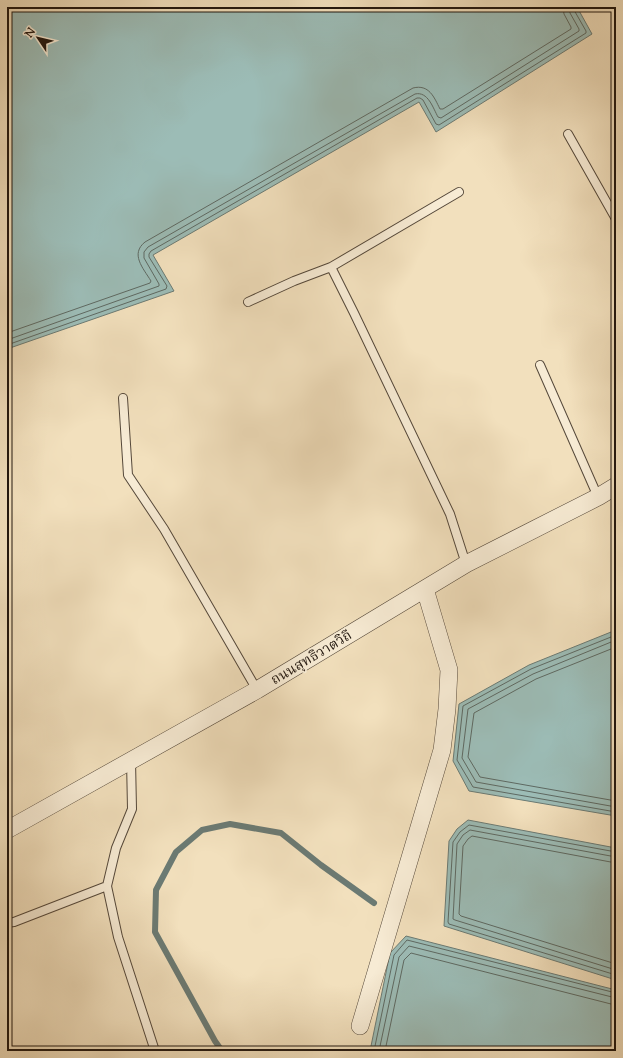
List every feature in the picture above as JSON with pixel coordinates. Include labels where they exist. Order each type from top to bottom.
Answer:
[{"type":"street","name":"ถนนสุทธิวาตวิถี","points":[[7,830],[257,690],[466,564],[598,497],[616,486]]},
{"type":"street","points":[[360,1026],[442,750],[447,709],[448,670],[425,589]]},
{"type":"lane","points":[[568,134],[616,219]]},
{"type":"lane","points":[[248,302],[331,266],[459,192]]},
{"type":"lane","points":[[331,266],[450,514],[466,564]]},
{"type":"lane","points":[[540,364],[598,497]]},
{"type":"lane","points":[[123,398],[128,475],[164,529],[257,690]]},
{"type":"lane","points":[[131,760],[132,808],[116,848],[107,886],[118,937],[155,1051]]},
{"type":"lane","points":[[7,923],[14,922],[107,886]]},
{"type":"water","points":[[7,7],[577,7],[592,34],[436,132],[419,102],[153,255],[174,291],[7,349]]},
{"type":"water","points":[[616,630],[616,816],[469,791],[453,761],[459,704],[529,665]]},
{"type":"water","points":[[468,820],[616,848],[616,980],[444,926],[449,841],[457,829]]},
{"type":"water","points":[[406,936],[616,990],[616,1051],[370,1051],[390,953]]},
{"type":"waterway","points":[[222,1051],[155,932],[156,890],[176,852],[202,830],[230,824],[281,833],[321,865],[374,903]]}]
